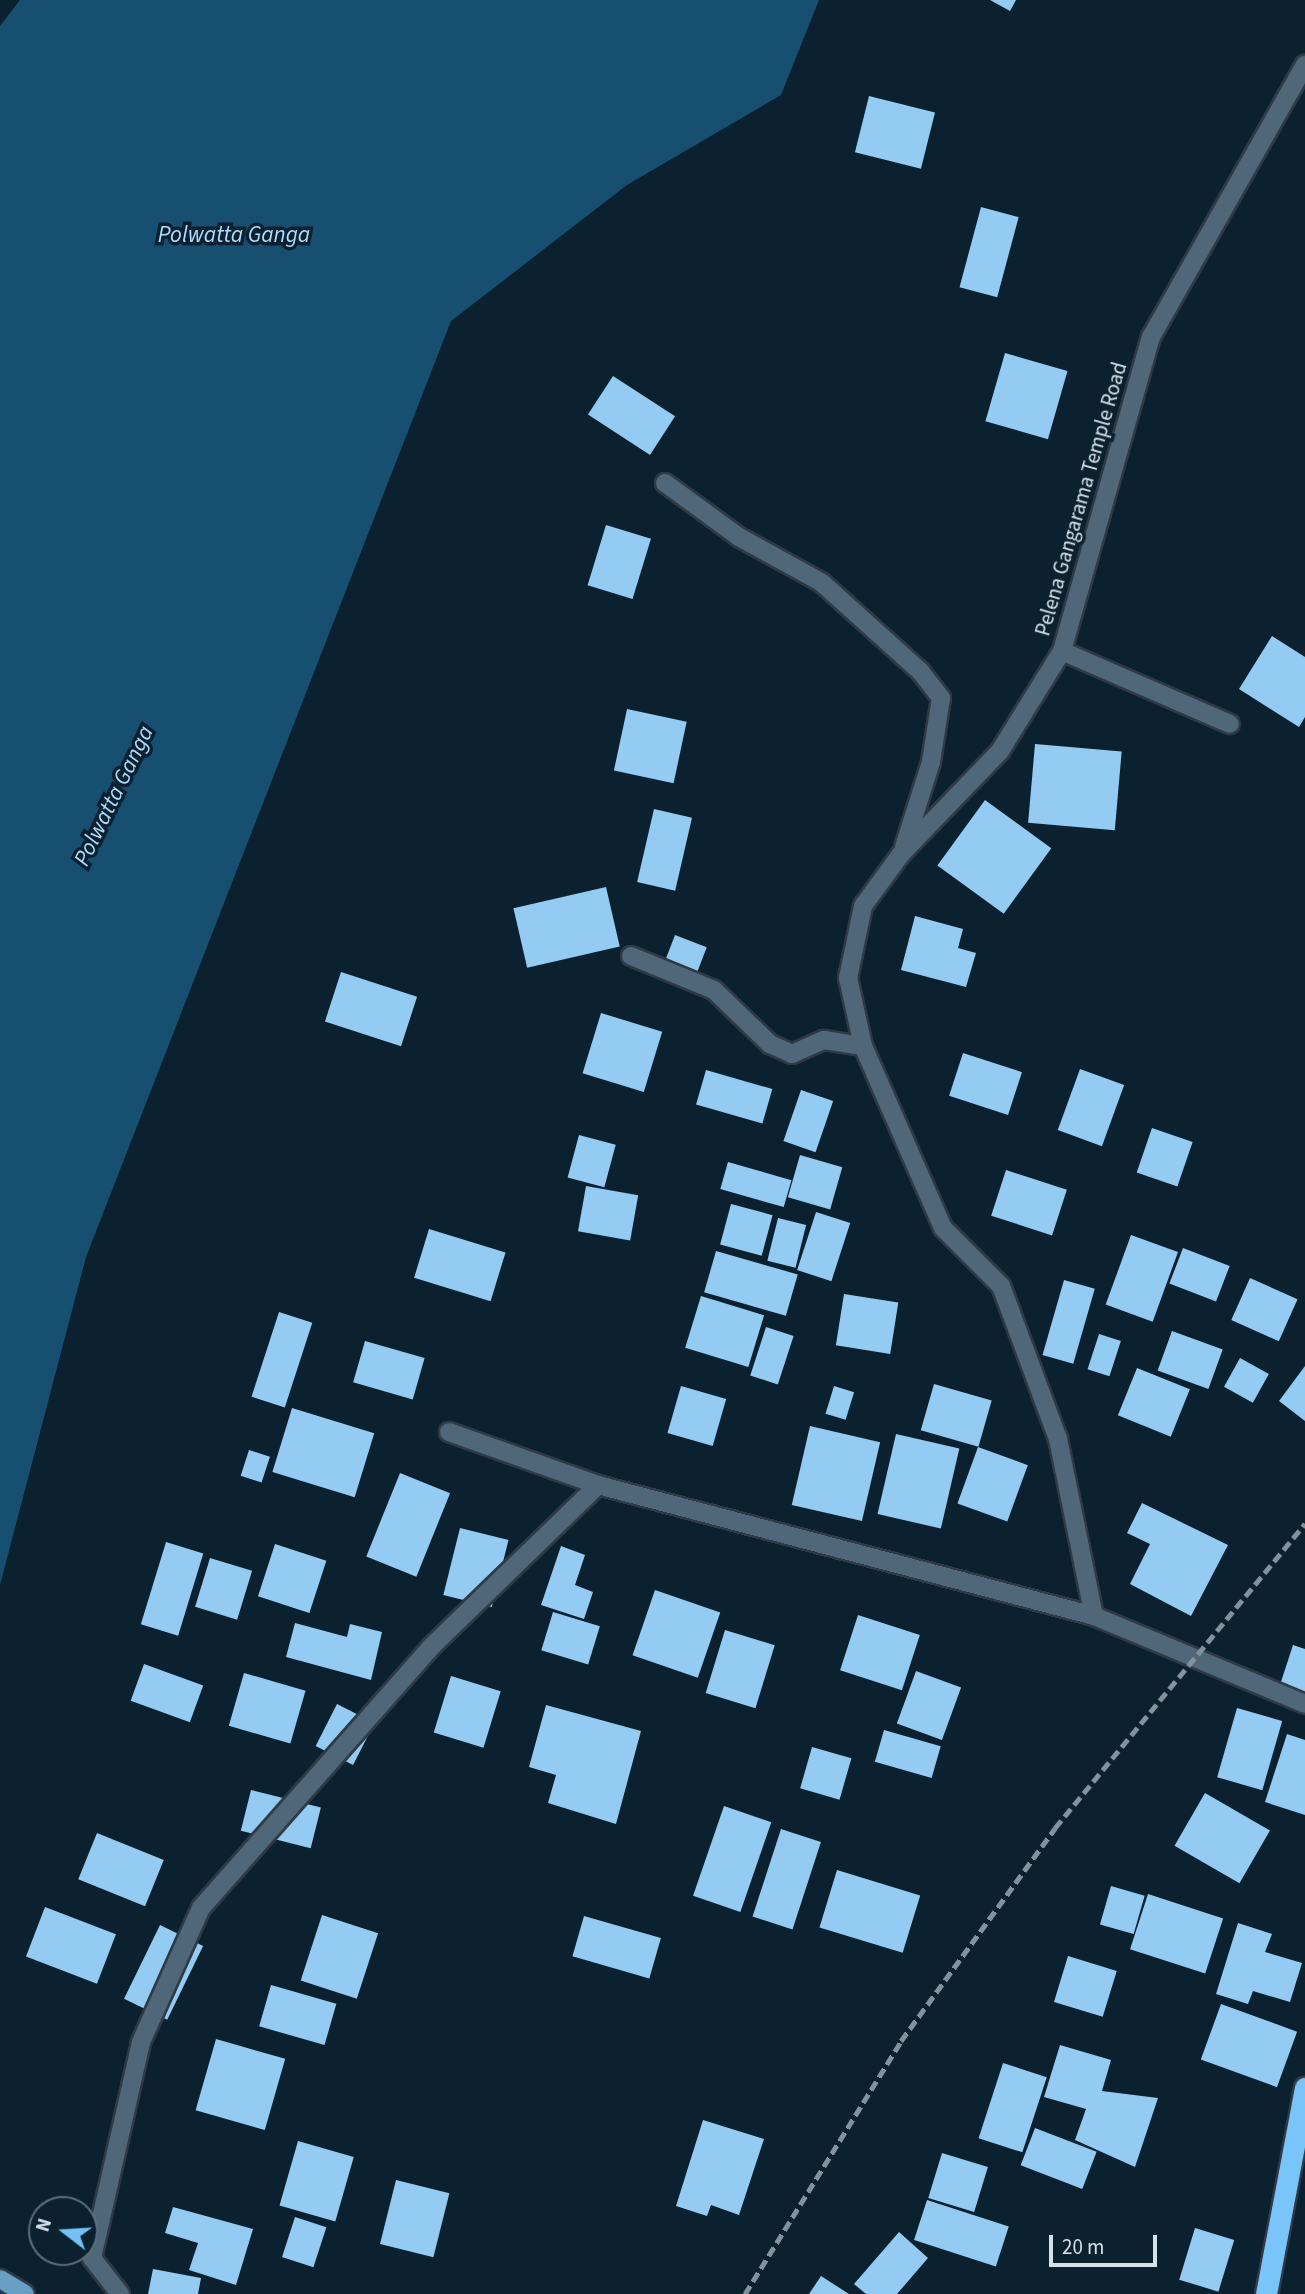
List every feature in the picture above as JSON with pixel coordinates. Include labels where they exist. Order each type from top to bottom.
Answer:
[{"type":"highway","points":[[1266,2294],[1305,2088]]},
{"type":"main road","points":[[0,2279],[25,2294]]},
{"type":"street","name":"Pelena Gangarama Temple Road","points":[[1094,1616],[1058,1439],[1001,1286],[943,1228],[863,1046],[848,978],[863,906],[901,854],[1000,751],[1062,651],[1151,337],[1305,65]]},
{"type":"street","points":[[665,483],[739,537],[821,582],[920,671],[941,698],[931,762],[901,854]]},
{"type":"street","points":[[1062,651],[1230,724]]},
{"type":"street","points":[[631,956],[714,990],[770,1044],[792,1055],[824,1040],[863,1046]]},
{"type":"street","points":[[449,1432],[598,1485],[1094,1616],[1305,1704]]},
{"type":"street","points":[[120,2294],[92,2258],[141,2042],[201,1908],[431,1647],[598,1485]]},
{"type":"water","name":"Polwatta Ganga","points":[[20,0],[819,0],[781,95],[627,185],[451,321],[86,1257],[0,1585],[0,26]]},
{"type":"building","points":[[990,0],[1016,0],[1010,11]]},
{"type":"building","points":[[869,96],[935,112],[921,169],[855,152]]},
{"type":"building","points":[[981,207],[1019,217],[997,297],[960,287]]},
{"type":"building","points":[[1005,353],[1067,371],[1048,439],[985,421]]},
{"type":"building","points":[[613,376],[675,416],[650,455],[588,415]]},
{"type":"building","points":[[606,525],[651,539],[633,599],[588,585]]},
{"type":"building","points":[[1272,636],[1305,657],[1305,717],[1299,727],[1239,689]]},
{"type":"building","points":[[627,709],[687,722],[674,783],[614,771]]},
{"type":"building","points":[[1035,744],[1122,752],[1115,830],[1028,823]]},
{"type":"building","points":[[985,800],[1051,848],[1004,914],[937,866]]},
{"type":"building","points":[[654,809],[692,818],[675,891],[637,882]]},
{"type":"building","points":[[606,887],[620,946],[527,968],[513,908]]},
{"type":"building","points":[[915,916],[963,929],[958,948],[976,953],[966,987],[901,970]]},
{"type":"building","points":[[675,935],[707,947],[696,976],[664,964]]},
{"type":"building","points":[[341,972],[417,997],[401,1046],[325,1021]]},
{"type":"building","points":[[601,1013],[662,1032],[644,1092],[583,1073]]},
{"type":"building","points":[[963,1053],[1022,1072],[1008,1115],[949,1096]]},
{"type":"building","points":[[1080,1069],[1124,1085],[1102,1146],[1058,1130]]},
{"type":"building","points":[[706,1070],[772,1089],[762,1124],[696,1105]]},
{"type":"building","points":[[801,1090],[833,1101],[816,1152],[783,1141]]},
{"type":"building","points":[[1152,1128],[1193,1142],[1177,1186],[1137,1172]]},
{"type":"building","points":[[579,1135],[616,1145],[604,1187],[568,1178]]},
{"type":"building","points":[[800,1155],[842,1167],[830,1209],[788,1197]]},
{"type":"building","points":[[728,1162],[791,1180],[784,1207],[720,1189]]},
{"type":"building","points":[[1006,1170],[1067,1190],[1052,1235],[991,1216]]},
{"type":"building","points":[[586,1186],[638,1195],[630,1241],[578,1231]]},
{"type":"building","points":[[731,1204],[773,1215],[762,1256],[720,1245]]},
{"type":"building","points":[[816,1212],[850,1223],[831,1281],[797,1270]]},
{"type":"building","points":[[778,1218],[806,1225],[795,1268],[767,1261]]},
{"type":"building","points":[[429,1229],[506,1252],[491,1301],[414,1278]]},
{"type":"building","points":[[1131,1235],[1178,1252],[1153,1322],[1106,1305]]},
{"type":"building","points":[[1183,1248],[1230,1266],[1216,1301],[1169,1283]]},
{"type":"building","points":[[716,1251],[798,1274],[786,1316],[704,1292]]},
{"type":"building","points":[[1250,1278],[1298,1299],[1279,1341],[1231,1320]]},
{"type":"building","points":[[1064,1280],[1095,1289],[1073,1364],[1043,1355]]},
{"type":"building","points":[[844,1294],[898,1303],[890,1354],[836,1345]]},
{"type":"building","points":[[701,1296],[764,1315],[748,1367],[685,1348]]},
{"type":"building","points":[[279,1312],[312,1323],[285,1407],[251,1397]]},
{"type":"building","points":[[766,1327],[794,1336],[778,1384],[750,1376]]},
{"type":"building","points":[[1172,1331],[1223,1349],[1208,1389],[1158,1370]]},
{"type":"building","points":[[1099,1334],[1121,1341],[1109,1376],[1088,1369]]},
{"type":"building","points":[[365,1341],[425,1358],[413,1399],[353,1382]]},
{"type":"building","points":[[1240,1358],[1269,1374],[1253,1403],[1224,1387]]},
{"type":"building","points":[[1305,1366],[1305,1421],[1279,1401]]},
{"type":"building","points":[[1137,1368],[1190,1389],[1171,1437],[1118,1415]]},
{"type":"building","points":[[934,1384],[992,1401],[978,1447],[921,1430]]},
{"type":"building","points":[[681,1386],[726,1399],[713,1446],[667,1433]]},
{"type":"building","points":[[834,1386],[854,1392],[846,1420],[826,1414]]},
{"type":"building","points":[[292,1408],[374,1433],[355,1497],[272,1472]]},
{"type":"building","points":[[810,1426],[880,1442],[862,1521],[792,1505]]},
{"type":"building","points":[[896,1434],[959,1449],[941,1529],[878,1514]]},
{"type":"building","points":[[978,1447],[1028,1465],[1007,1522],[957,1503]]},
{"type":"building","points":[[249,1450],[270,1457],[262,1482],[241,1476]]},
{"type":"building","points":[[400,1473],[450,1493],[416,1577],[366,1556]]},
{"type":"building","points":[[1142,1503],[1228,1545],[1191,1616],[1130,1584],[1150,1544],[1127,1533]]},
{"type":"building","points":[[460,1528],[509,1540],[492,1607],[443,1595]]},
{"type":"building","points":[[166,1542],[203,1553],[178,1636],[141,1624]]},
{"type":"building","points":[[275,1544],[326,1561],[309,1613],[258,1596]]},
{"type":"building","points":[[561,1546],[585,1555],[575,1585],[593,1592],[584,1619],[541,1605]]},
{"type":"building","points":[[210,1558],[252,1571],[237,1620],[195,1607]]},
{"type":"building","points":[[655,1590],[720,1612],[698,1678],[633,1655]]},
{"type":"building","points":[[553,1612],[600,1626],[588,1665],[541,1650]]},
{"type":"building","points":[[858,1615],[920,1635],[902,1690],[840,1670]]},
{"type":"building","points":[[295,1623],[347,1637],[350,1624],[382,1632],[371,1680],[286,1657]]},
{"type":"building","points":[[725,1630],[775,1645],[755,1708],[706,1693]]},
{"type":"building","points":[[1293,1645],[1305,1649],[1305,1700],[1278,1691]]},
{"type":"building","points":[[144,1664],[203,1686],[190,1722],[131,1701]]},
{"type":"building","points":[[916,1671],[961,1687],[942,1740],[897,1724]]},
{"type":"building","points":[[244,1673],[306,1691],[290,1744],[229,1726]]},
{"type":"building","points":[[451,1676],[501,1691],[483,1748],[434,1732]]},
{"type":"building","points":[[337,1704],[374,1723],[353,1765],[316,1746]]},
{"type":"building","points":[[546,1705],[641,1731],[616,1824],[548,1803],[556,1775],[529,1767]]},
{"type":"building","points":[[1237,1708],[1282,1721],[1262,1790],[1217,1777]]},
{"type":"building","points":[[884,1730],[941,1746],[932,1778],[875,1762]]},
{"type":"building","points":[[1287,1734],[1305,1740],[1305,1815],[1265,1802]]},
{"type":"building","points":[[812,1747],[851,1758],[840,1800],[800,1788]]},
{"type":"building","points":[[251,1790],[321,1807],[311,1848],[241,1831]]},
{"type":"building","points":[[1205,1793],[1270,1830],[1239,1883],[1174,1846]]},
{"type":"building","points":[[724,1806],[771,1822],[740,1912],[693,1896]]},
{"type":"building","points":[[781,1829],[821,1842],[793,1929],[753,1916]]},
{"type":"building","points":[[97,1833],[164,1860],[145,1906],[78,1879]]},
{"type":"building","points":[[837,1870],[920,1895],[903,1953],[819,1927]]},
{"type":"building","points":[[1111,1886],[1145,1896],[1134,1934],[1100,1924]]},
{"type":"building","points":[[1148,1894],[1223,1918],[1205,1974],[1130,1949]]},
{"type":"building","points":[[45,1907],[116,1934],[97,1984],[26,1956]]},
{"type":"building","points":[[322,1915],[378,1933],[357,1999],[301,1981]]},
{"type":"building","points":[[584,1916],[661,1938],[649,1978],[572,1956]]},
{"type":"building","points":[[1238,1923],[1272,1934],[1265,1952],[1302,1963],[1290,2002],[1253,1991],[1248,2004],[1216,1994]]},
{"type":"building","points":[[160,1925],[203,1946],[167,2020],[124,1999]]},
{"type":"building","points":[[1068,1956],[1117,1971],[1103,2017],[1054,2002]]},
{"type":"building","points":[[271,1985],[336,2004],[325,2045],[259,2026]]},
{"type":"building","points":[[1221,2004],[1297,2032],[1277,2087],[1201,2059]]},
{"type":"building","points":[[216,2039],[285,2059],[265,2130],[196,2110]]},
{"type":"building","points":[[1060,2045],[1111,2060],[1102,2091],[1158,2098],[1135,2167],[1075,2140],[1086,2109],[1044,2097]]},
{"type":"building","points":[[1003,2063],[1047,2077],[1022,2152],[979,2138]]},
{"type":"building","points":[[703,2120],[764,2139],[739,2215],[711,2205],[707,2216],[676,2206]]},
{"type":"building","points":[[1035,2128],[1097,2152],[1082,2189],[1021,2165]]},
{"type":"building","points":[[298,2141],[354,2157],[335,2221],[280,2205]]},
{"type":"building","points":[[942,2153],[988,2167],[974,2212],[928,2198]]},
{"type":"building","points":[[396,2180],[449,2193],[433,2257],[380,2244]]},
{"type":"building","points":[[927,2200],[1009,2227],[996,2267],[914,2240]]},
{"type":"building","points":[[173,2207],[253,2229],[236,2285],[189,2270],[198,2243],[165,2233]]},
{"type":"building","points":[[295,2217],[326,2227],[313,2267],[282,2257]]},
{"type":"building","points":[[1195,2228],[1234,2240],[1218,2292],[1179,2280]]},
{"type":"building","points":[[899,2232],[928,2258],[897,2294],[866,2294],[854,2284]]},
{"type":"building","points":[[153,2269],[201,2278],[198,2294],[148,2294]]},
{"type":"building","points":[[821,2276],[849,2294],[809,2294]]},
{"type":"railway","points":[[745,2294],[901,2041],[1055,1828],[1305,1524]]}]
